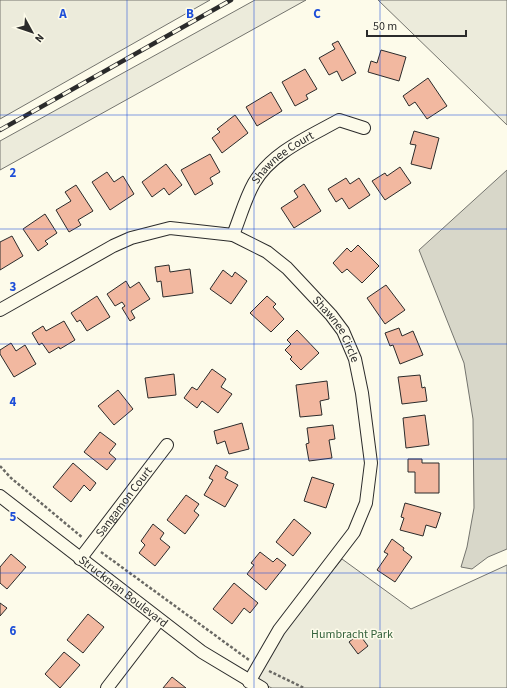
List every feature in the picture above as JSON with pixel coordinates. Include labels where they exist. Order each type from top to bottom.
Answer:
[{"type":"street","name":"Shawnee Court","points":[[233,235],[254,184],[268,164],[278,156],[339,120],[364,128]]},
{"type":"street","name":"Shawnee Circle","points":[[0,310],[113,246],[142,235],[170,228],[233,235],[267,252],[287,268],[343,331],[357,365],[362,393],[371,463],[366,503],[354,532],[279,630],[249,682]]},
{"type":"street","name":"Sangamon Court","points":[[80,559],[167,445]]},
{"type":"street","name":"Struckman Boulevard","points":[[1,501],[202,652],[249,682],[262,688]]},
{"type":"street","points":[[107,688],[159,620]]},
{"type":"path","points":[[0,466],[11,478],[91,544],[258,666],[304,688]]},
{"type":"green space","points":[[0,0],[210,0],[0,119]]},
{"type":"green space","points":[[255,0],[306,0],[0,170],[0,141]]},
{"type":"green space","points":[[378,0],[507,0],[507,125]]},
{"type":"green space","name":"Humbracht Park","points":[[342,559],[411,609],[507,565],[507,688],[272,688],[255,681],[280,636]]},
{"type":"shaded area","points":[[507,170],[507,549],[488,557],[472,569],[461,567],[467,547],[474,508],[473,419],[464,363],[419,250]]},
{"type":"building","points":[[338,41],[356,73],[342,81],[337,71],[329,75],[319,58],[335,49],[332,44]]},
{"type":"building","points":[[381,50],[406,57],[399,81],[368,72],[371,61],[377,63]]},
{"type":"building","points":[[305,69],[317,89],[306,95],[308,99],[295,106],[282,82]]},
{"type":"building","points":[[428,78],[447,106],[427,119],[415,102],[409,106],[403,96]]},
{"type":"building","points":[[271,92],[282,111],[257,126],[246,107]]},
{"type":"building","points":[[235,115],[248,133],[222,153],[212,138],[220,132],[217,129]]},
{"type":"building","points":[[414,131],[439,138],[431,169],[411,164],[416,145],[410,144]]},
{"type":"building","points":[[210,154],[220,172],[210,178],[213,184],[195,195],[181,170]]},
{"type":"building","points":[[166,164],[182,185],[169,195],[164,188],[152,197],[142,182]]},
{"type":"building","points":[[400,167],[411,183],[385,200],[372,181],[385,173],[387,176]]},
{"type":"building","points":[[107,172],[114,182],[123,176],[134,194],[110,210],[92,182]]},
{"type":"building","points":[[346,178],[350,184],[359,178],[370,195],[349,209],[342,198],[336,202],[328,189]]},
{"type":"building","points":[[304,184],[321,211],[294,228],[281,208],[298,197],[294,191]]},
{"type":"building","points":[[76,185],[93,211],[78,220],[81,225],[69,232],[56,210],[71,201],[65,192]]},
{"type":"building","points":[[45,214],[57,233],[45,241],[48,244],[38,251],[23,229]]},
{"type":"building","points":[[12,236],[23,256],[0,270],[0,242]]},
{"type":"building","points":[[358,245],[379,266],[362,283],[347,269],[342,273],[333,263],[347,248],[351,252]]},
{"type":"building","points":[[169,265],[170,272],[190,269],[193,293],[163,297],[161,281],[157,282],[155,267]]},
{"type":"building","points":[[223,270],[232,277],[235,272],[247,281],[231,304],[210,289]]},
{"type":"building","points":[[126,281],[130,288],[139,282],[150,299],[131,311],[135,318],[130,321],[122,308],[125,306],[122,302],[115,306],[107,294]]},
{"type":"building","points":[[386,285],[405,310],[385,324],[367,298]]},
{"type":"building","points":[[97,296],[110,317],[87,331],[80,320],[77,322],[71,313]]},
{"type":"building","points":[[267,296],[276,304],[273,307],[284,319],[271,332],[250,313]]},
{"type":"building","points":[[64,321],[75,340],[60,349],[59,347],[49,353],[42,343],[39,345],[32,333],[43,326],[46,331]]},
{"type":"building","points":[[399,328],[402,336],[413,331],[423,355],[400,364],[393,345],[390,346],[385,333]]},
{"type":"building","points":[[297,330],[319,353],[301,370],[290,359],[292,357],[285,350],[291,344],[287,340]]},
{"type":"building","points":[[11,343],[16,351],[25,345],[36,364],[14,377],[0,354],[0,350]]},
{"type":"building","points":[[212,369],[226,379],[221,387],[232,394],[218,413],[202,401],[197,408],[184,398],[192,387],[197,390]]},
{"type":"building","points":[[174,374],[176,395],[148,398],[145,378]]},
{"type":"building","points":[[420,375],[422,388],[425,387],[427,401],[402,404],[398,377]]},
{"type":"building","points":[[327,381],[329,399],[320,401],[322,415],[300,417],[296,385]]},
{"type":"building","points":[[118,390],[133,409],[114,425],[98,406]]},
{"type":"building","points":[[425,415],[429,445],[406,448],[403,418]]},
{"type":"building","points":[[242,423],[249,449],[229,454],[225,441],[217,444],[214,431]]},
{"type":"building","points":[[333,425],[335,439],[329,440],[332,458],[309,461],[306,444],[309,443],[307,428]]},
{"type":"building","points":[[100,432],[116,444],[109,453],[116,459],[107,470],[84,452]]},
{"type":"building","points":[[408,459],[422,459],[422,463],[439,463],[439,493],[415,493],[415,472],[408,472]]},
{"type":"building","points":[[73,463],[96,483],[90,491],[84,485],[71,502],[53,487]]},
{"type":"building","points":[[216,465],[228,472],[225,478],[238,485],[225,507],[204,495],[213,480],[209,478]]},
{"type":"building","points":[[312,477],[334,484],[326,508],[304,501]]},
{"type":"building","points":[[186,495],[199,504],[194,511],[199,515],[185,534],[167,520]]},
{"type":"building","points":[[405,503],[441,513],[436,528],[426,525],[423,536],[400,530],[404,518],[401,517]]},
{"type":"building","points":[[294,519],[311,533],[293,556],[276,542]]},
{"type":"building","points":[[153,524],[164,533],[160,539],[170,547],[155,566],[139,553],[145,545],[141,541]]},
{"type":"building","points":[[392,539],[404,548],[403,550],[412,557],[395,582],[377,570],[388,554],[384,552]]},
{"type":"building","points":[[260,552],[273,562],[277,558],[286,565],[266,590],[247,574],[254,565],[251,563]]},
{"type":"building","points":[[11,554],[26,567],[7,589],[0,583],[0,567]]},
{"type":"building","points":[[234,583],[258,603],[250,613],[244,608],[232,624],[213,609]]},
{"type":"building","points":[[0,603],[7,608],[0,616]]},
{"type":"building","points":[[88,614],[104,627],[83,653],[67,640]]},
{"type":"building","points":[[359,634],[368,646],[358,654],[349,642]]},
{"type":"building","points":[[64,652],[80,665],[60,688],[45,674]]},
{"type":"building","points":[[172,677],[186,688],[163,688]]},
{"type":"railway","points":[[0,130],[231,0]]}]
